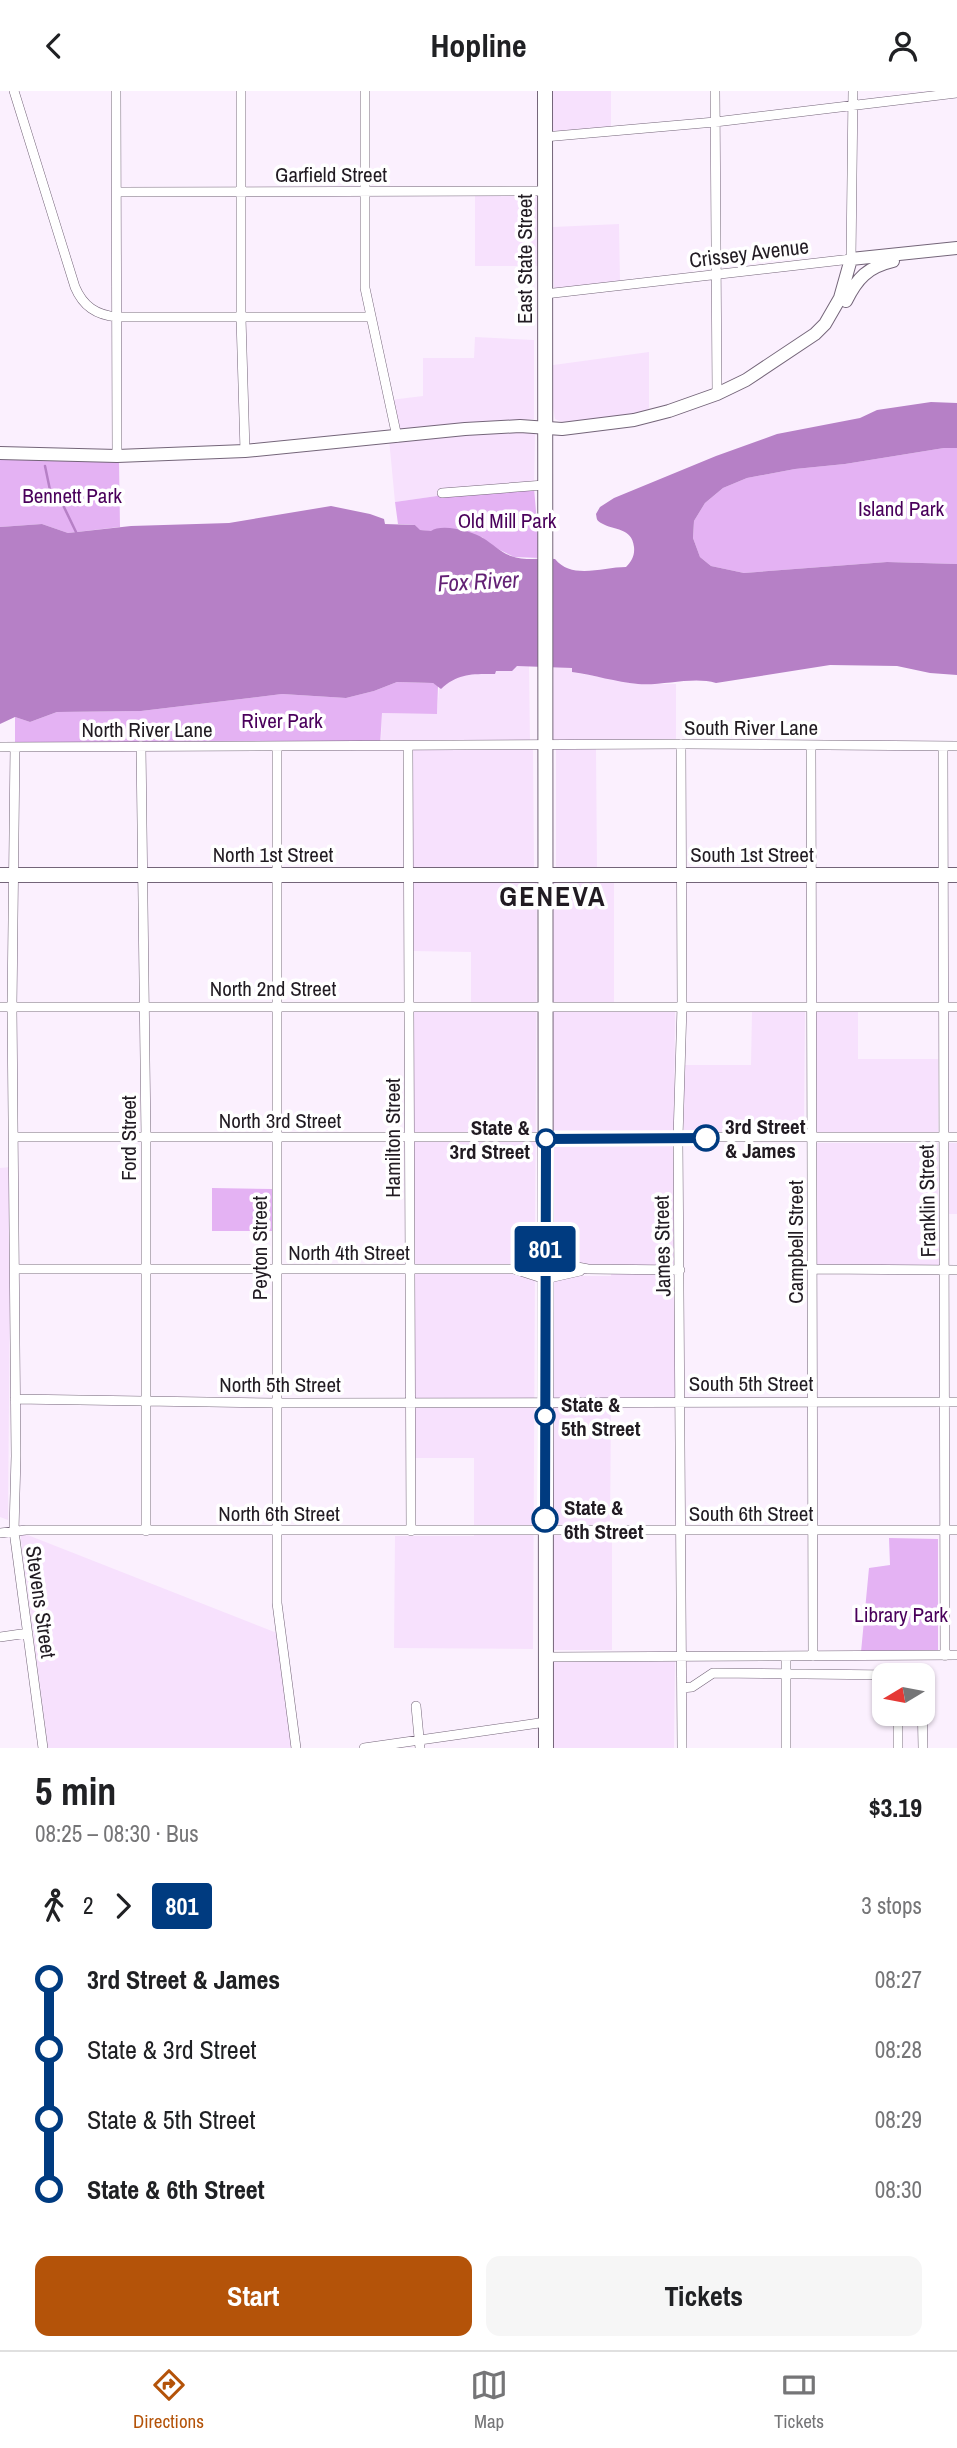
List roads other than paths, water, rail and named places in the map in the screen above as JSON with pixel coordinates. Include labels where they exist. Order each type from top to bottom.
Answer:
[{"type":"main road","name":"East State Street","points":[[545,91],[546,1748]]},
{"type":"main road","name":"Crissey Avenue","points":[[851,260],[957,248]]},
{"type":"main road","points":[[0,453],[117,456],[244,451],[465,429],[562,429],[634,420],[717,394],[766,368],[815,334],[842,308],[856,282],[873,267],[937,250]]},
{"type":"main road","points":[[825,324],[841,298],[851,260]]},
{"type":"main road","name":"North 1st Street","points":[[6,875],[546,875]]},
{"type":"main road","name":"South 1st Street","points":[[546,875],[951,875]]},
{"type":"street","points":[[14,91],[79,297],[96,313],[117,317],[370,317]]},
{"type":"street","points":[[116,91],[117,456]]},
{"type":"street","points":[[241,91],[244,451]]},
{"type":"street","points":[[365,91],[365,288],[397,437]]},
{"type":"street","points":[[715,91],[717,394]]},
{"type":"street","points":[[851,260],[853,91]]},
{"type":"street","points":[[544,137],[715,122],[957,93]]},
{"type":"street","name":"Garfield Street","points":[[117,192],[545,191]]},
{"type":"street","name":"Crissey Avenue","points":[[545,294],[851,260]]},
{"type":"street","points":[[442,493],[544,485]]},
{"type":"street","name":"James Street","points":[[681,744],[682,1006],[678,1138],[682,1748]]},
{"type":"street","name":"South River Lane","points":[[545,745],[957,746]]},
{"type":"street","name":"North River Lane","points":[[0,747],[545,745]]},
{"type":"street","name":"Campbell Street","points":[[811,745],[813,1656]]},
{"type":"street","name":"Ford Street","points":[[141,746],[146,1138],[145,1531]]},
{"type":"street","name":"Peyton Street","points":[[277,746],[278,1617],[296,1748]]},
{"type":"street","name":"Hamilton Street","points":[[408,746],[411,1531]]},
{"type":"street","name":"Franklin Street","points":[[943,746],[951,875],[943,1007],[943,1137],[946,1150],[944,1655]]},
{"type":"street","name":"Stevens Street","points":[[15,747],[6,875],[15,1137],[14,1531],[43,1748]]},
{"type":"street","name":"North 2nd Street","points":[[0,1007],[957,1007]]},
{"type":"street","name":"North 3rd Street","points":[[15,1137],[957,1137]]},
{"type":"street","points":[[545,1261],[588,1269],[680,1270]]},
{"type":"street","name":"North 4th Street","points":[[16,1269],[514,1269],[545,1261]]},
{"type":"street","name":"North 4th Street","points":[[514,1269],[545,1279]]},
{"type":"street","points":[[545,1279],[588,1269]]},
{"type":"street","points":[[813,1269],[957,1269]]},
{"type":"street","name":"North 5th Street","points":[[15,1399],[545,1402]]},
{"type":"street","name":"South 5th Street","points":[[545,1402],[957,1402]]},
{"type":"street","name":"North 6th Street","points":[[0,1533],[545,1530]]},
{"type":"street","name":"South 6th Street","points":[[545,1530],[957,1530]]},
{"type":"street","points":[[0,1637],[28,1633]]},
{"type":"street","points":[[546,1657],[957,1655]]},
{"type":"street","points":[[786,1656],[786,1748]]},
{"type":"street","points":[[682,1688],[692,1687],[713,1673],[872,1675]]},
{"type":"street","points":[[416,1706],[419,1744]]},
{"type":"street","points":[[364,1748],[419,1744],[547,1722]]},
{"type":"street","points":[[898,1726],[898,1748]]},
{"type":"street","points":[[923,1726],[923,1748]]},
{"type":"water","name":"Fox River","points":[[931,402],[957,403],[957,448],[795,469],[747,478],[723,488],[705,503],[694,521],[693,538],[700,557],[711,566],[744,573],[887,562],[957,564],[957,675],[897,666],[830,665],[716,683],[698,680],[638,684],[572,672],[572,668],[517,666],[512,671],[460,677],[441,689],[433,683],[397,682],[346,698],[282,694],[141,711],[57,712],[30,722],[15,717],[0,724],[0,527],[42,524],[68,533],[131,526],[229,523],[331,506],[370,514],[384,519],[385,524],[415,525],[420,530],[431,531],[449,528],[465,531],[478,535],[516,558],[555,559],[570,569],[579,571],[626,567],[634,553],[630,536],[606,526],[596,517],[600,507],[614,498],[777,434],[860,418],[877,410]]},
{"type":"waterway","points":[[45,466],[50,490],[63,505],[76,532]]},
{"type":"place","name":"3rd Street & James","points":[[706,1138]]},
{"type":"place","name":"State & 3rd Street","points":[[546,1139]]},
{"type":"place","name":"State & 5th Street","points":[[545,1416]]},
{"type":"place","name":"State & 6th Street","points":[[545,1519]]},
{"type":"district","name":"GENEVA","points":[[553,896]]},
{"type":"park label","name":"Bennett Park","points":[[72,495]]},
{"type":"park label","name":"Island Park","points":[[901,508]]},
{"type":"park label","name":"Old Mill Park","points":[[507,520]]},
{"type":"park label","name":"River Park","points":[[282,720]]},
{"type":"park label","name":"Library Park","points":[[901,1614]]}]
